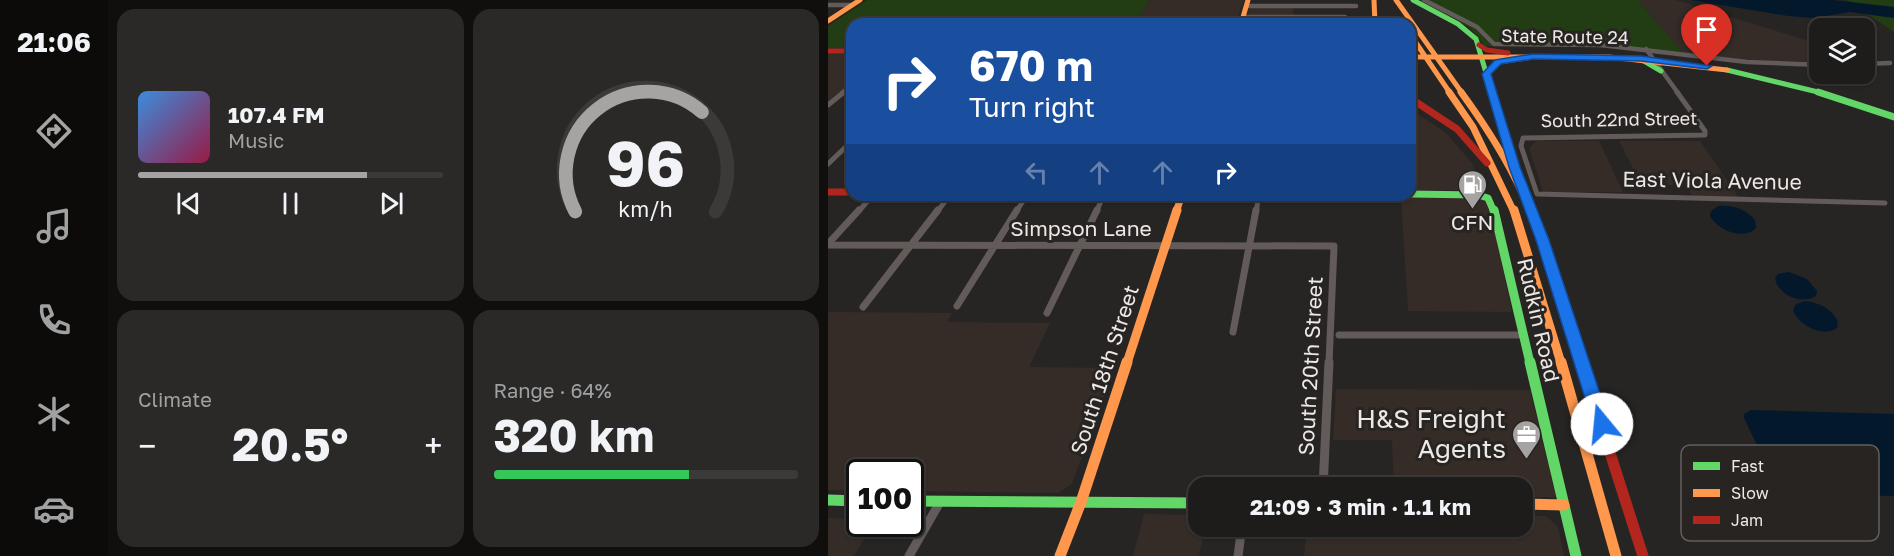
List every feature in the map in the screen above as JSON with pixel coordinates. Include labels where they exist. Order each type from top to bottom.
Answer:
[{"type":"main road","points":[[1374,0],[1375,18]]},
{"type":"main road","points":[[1387,0],[1399,18]]},
{"type":"main road","points":[[1396,0],[1409,18]]},
{"type":"main road","points":[[1413,0],[1467,30],[1480,52],[1524,195],[1560,292],[1643,556]]},
{"type":"main road","points":[[828,21],[856,3]]},
{"type":"main road","points":[[1243,18],[1247,3]]},
{"type":"main road","points":[[1416,28],[1487,128],[1524,195]]},
{"type":"main road","points":[[1416,43],[1488,151],[1512,205],[1540,288],[1616,556]]},
{"type":"main road","name":"State Route 24","points":[[1480,52],[1487,50],[1508,53],[1650,55],[1731,67],[1779,78],[1894,116]]},
{"type":"main road","points":[[828,51],[846,51]]},
{"type":"main road","name":"State Route 24","points":[[1416,55],[1480,52],[1533,57],[1629,58],[1650,55],[1786,83],[1894,116]]},
{"type":"main road","points":[[1486,74],[1498,62],[1533,57]]},
{"type":"main road","points":[[1629,58],[1646,62],[1663,74],[1666,68],[1677,62]]},
{"type":"main road","points":[[1416,102],[1456,129],[1473,144],[1485,160],[1507,207],[1526,260],[1540,288]]},
{"type":"main road","points":[[828,192],[846,192]]},
{"type":"main road","name":"Rudkin Road","points":[[1416,194],[1472,194],[1488,198],[1494,209],[1576,556]]},
{"type":"main road","name":"South 18th Street","points":[[1060,556],[1081,502],[1180,201]]},
{"type":"main road","points":[[828,500],[846,501]]},
{"type":"main road","points":[[924,501],[1188,503]]},
{"type":"main road","points":[[1533,504],[1564,505]]},
{"type":"street","points":[[1424,0],[1477,27],[1494,44],[1809,65]]},
{"type":"street","points":[[828,5],[856,3]]},
{"type":"street","points":[[1247,3],[1356,6]]},
{"type":"street","points":[[1311,18],[1345,17]]},
{"type":"street","name":"South 22nd Street","points":[[1537,195],[1521,146],[1523,138],[1528,136],[1705,135],[1706,132],[1650,55]]},
{"type":"street","points":[[1875,64],[1890,63]]},
{"type":"street","points":[[828,105],[846,90]]},
{"type":"street","points":[[828,164],[844,149]]},
{"type":"street","name":"East Viola Avenue","points":[[1537,195],[1886,203]]},
{"type":"street","points":[[828,244],[867,201]]},
{"type":"street","points":[[863,307],[945,201]]},
{"type":"street","points":[[957,306],[1023,201]]},
{"type":"street","points":[[1047,313],[1101,201]]},
{"type":"street","points":[[1233,332],[1258,201]]},
{"type":"street","name":"Simpson Lane","points":[[828,244],[1334,246]]},
{"type":"street","name":"South 20th Street","points":[[1324,477],[1334,246]]},
{"type":"street","points":[[1339,335],[1522,335]]},
{"type":"street","points":[[909,556],[940,501]]},
{"type":"street","points":[[1238,556],[1241,537]]},
{"type":"shaded area","points":[[1149,0],[1244,0],[1237,18],[1138,18]]},
{"type":"shaded area","points":[[1638,0],[1676,0],[1809,41],[1809,63],[1740,60],[1682,52]]},
{"type":"shaded area","points":[[1250,7],[1294,7],[1293,18],[1247,18]]},
{"type":"shaded area","points":[[828,54],[846,54],[846,87],[828,102]]},
{"type":"shaded area","points":[[1416,113],[1446,133],[1471,162],[1485,190],[1416,190]]},
{"type":"shaded area","points":[[1537,141],[1599,141],[1623,192],[1543,192],[1529,148]]},
{"type":"shaded area","points":[[1619,141],[1700,141],[1741,201],[1695,200],[1686,185],[1642,185]]},
{"type":"shaded area","points":[[1416,197],[1479,197],[1485,199],[1489,205],[1512,312],[1408,311],[1401,201],[1416,201]]},
{"type":"shaded area","points":[[828,312],[952,313],[947,322],[1050,323],[1029,367],[1114,368],[1072,484],[1058,493],[924,491],[924,459],[846,459],[846,491],[828,490]]},
{"type":"shaded area","points":[[1336,389],[1530,390],[1556,497],[1533,497],[1533,477],[1394,477],[1392,440],[1333,440]]},
{"type":"shaded area","points":[[1144,514],[1188,515],[1188,537],[1203,537],[1199,556],[1133,556]]},
{"type":"shaded area","points":[[1533,516],[1546,516],[1558,527],[1564,556],[1304,556],[1306,537],[1533,537]]},
{"type":"shaded area","points":[[828,518],[846,519],[846,537],[865,537],[854,556],[828,556]]},
{"type":"green space","points":[[867,0],[1149,0],[1138,18],[846,18],[846,48],[828,48],[828,26]]},
{"type":"green space","points":[[1420,0],[1638,0],[1682,52],[1589,47],[1485,46],[1470,28]]},
{"type":"green space","points":[[1847,0],[1894,0],[1894,32]]},
{"type":"water","points":[[1691,0],[1833,0],[1894,7],[1894,18],[1850,12],[1813,18]]},
{"type":"water","points":[[1718,206],[1743,210],[1755,220],[1756,228],[1751,232],[1738,234],[1718,226],[1710,216],[1711,211]]},
{"type":"water","points":[[1789,272],[1807,279],[1817,291],[1816,296],[1810,299],[1797,299],[1785,294],[1775,278],[1778,274]]},
{"type":"water","points":[[1804,301],[1819,304],[1828,309],[1838,322],[1837,328],[1825,332],[1806,326],[1793,311],[1795,305]]},
{"type":"water","points":[[1751,410],[1894,414],[1894,496],[1879,496],[1879,445],[1757,445],[1744,414]]},
{"type":"traffic: fast","points":[[1413,0],[1458,24],[1476,39],[1513,163]]},
{"type":"traffic: fast","points":[[1486,74],[1498,62],[1533,57]]},
{"type":"traffic: fast","points":[[1644,61],[1661,71]]},
{"type":"traffic: fast","points":[[1727,70],[1806,88],[1894,117]]},
{"type":"traffic: fast","points":[[1416,194],[1478,195],[1488,198],[1492,204],[1576,556]]},
{"type":"traffic: fast","points":[[828,500],[846,501]]},
{"type":"traffic: fast","points":[[924,501],[1188,503]]},
{"type":"traffic: slow","points":[[828,21],[860,0]]},
{"type":"traffic: slow","points":[[1243,18],[1248,0]]},
{"type":"traffic: slow","points":[[1374,0],[1375,18]]},
{"type":"traffic: slow","points":[[1396,0],[1409,18]]},
{"type":"traffic: slow","points":[[1416,28],[1487,128],[1524,195],[1546,254]]},
{"type":"traffic: slow","points":[[1416,43],[1473,127],[1512,205],[1540,288],[1616,556]]},
{"type":"traffic: slow","points":[[1416,57],[1529,55],[1609,57],[1648,59],[1727,70]]},
{"type":"traffic: slow","points":[[1060,556],[1081,502],[1180,201]]},
{"type":"traffic: slow","points":[[1533,504],[1564,505]]},
{"type":"traffic: jam","points":[[1479,45],[1487,50],[1508,53]]},
{"type":"traffic: jam","points":[[828,51],[846,51]]},
{"type":"traffic: jam","points":[[1416,102],[1457,129],[1487,163]]},
{"type":"traffic: jam","points":[[828,192],[846,192]]},
{"type":"traffic: jam","points":[[1546,254],[1643,556]]},
{"type":"place","name":"CFN","points":[[1472,210]]},
{"type":"place","name":"H&S Freight Agents","points":[[1527,460]]},
{"type":"route","points":[[1602,424],[1543,240],[1514,167],[1501,117],[1486,74],[1498,62],[1533,57],[1607,57],[1707,66]]}]
